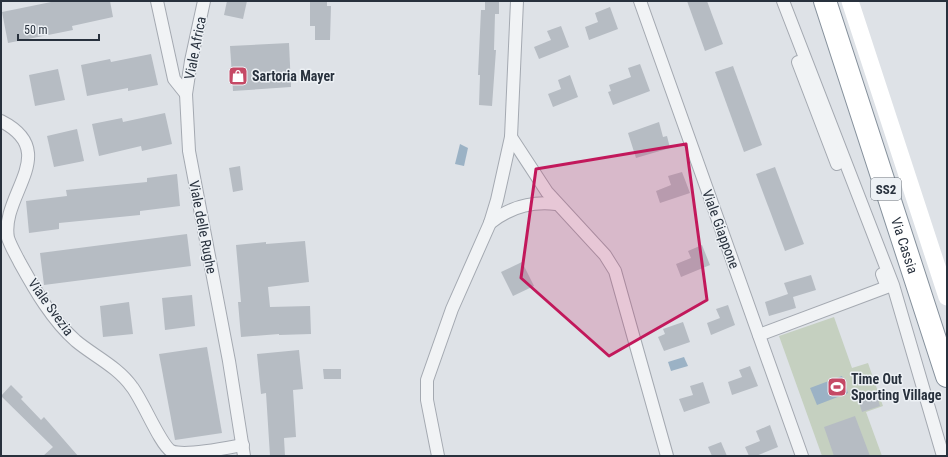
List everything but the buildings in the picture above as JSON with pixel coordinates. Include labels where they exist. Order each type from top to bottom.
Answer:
[{"type":"highway","points":[[813,1],[831,44],[842,53]]},
{"type":"highway","name":"Via Cassia","points":[[825,1],[947,376]]},
{"type":"highway","name":"Via Cassia","points":[[838,1],[947,330]]},
{"type":"street","points":[[157,1],[174,79],[186,94]]},
{"type":"street","name":"Viale Africa","points":[[186,94],[191,61],[204,1]]},
{"type":"street","points":[[438,456],[427,400],[428,374],[452,309],[490,223],[511,137],[517,1]]},
{"type":"street","name":"Viale Giappone","points":[[640,1],[802,456]]},
{"type":"street","points":[[759,335],[887,287],[819,120],[775,1]]},
{"type":"street","points":[[783,1],[893,285],[943,456]]},
{"type":"street","points":[[850,1],[947,297]]},
{"type":"street","name":"Viale delle Rughe","points":[[186,94],[189,151],[229,360],[243,451]]},
{"type":"street","name":"Viale Svezia","points":[[1,121],[20,134],[25,142],[28,158],[27,169],[9,210],[7,224],[8,238],[36,292],[57,320],[76,340],[128,381],[139,396],[161,440],[168,449],[183,453],[243,451]]},
{"type":"street","points":[[511,137],[537,179],[556,204],[601,250],[615,271],[667,456]]},
{"type":"street","points":[[490,223],[511,209],[527,204],[545,202],[556,204]]},
{"type":"highlighted area","points":[[686,144],[707,300],[609,356],[521,278],[536,169]]},
{"type":"green space","name":"Time Out Sporting Village","points":[[834,317],[852,368],[868,363],[883,406],[866,412],[882,456],[822,456],[779,336]]},
{"type":"water","points":[[460,144],[468,148],[464,166],[455,164]]},
{"type":"water","points":[[684,357],[688,366],[671,371],[668,362]]},
{"type":"water","points":[[842,376],[848,393],[817,405],[810,388]]},
{"type":"place","name":"Sartoria Mayer","points":[[238,76]]},
{"type":"place","name":"Time Out Sporting Village","points":[[837,387]]}]
